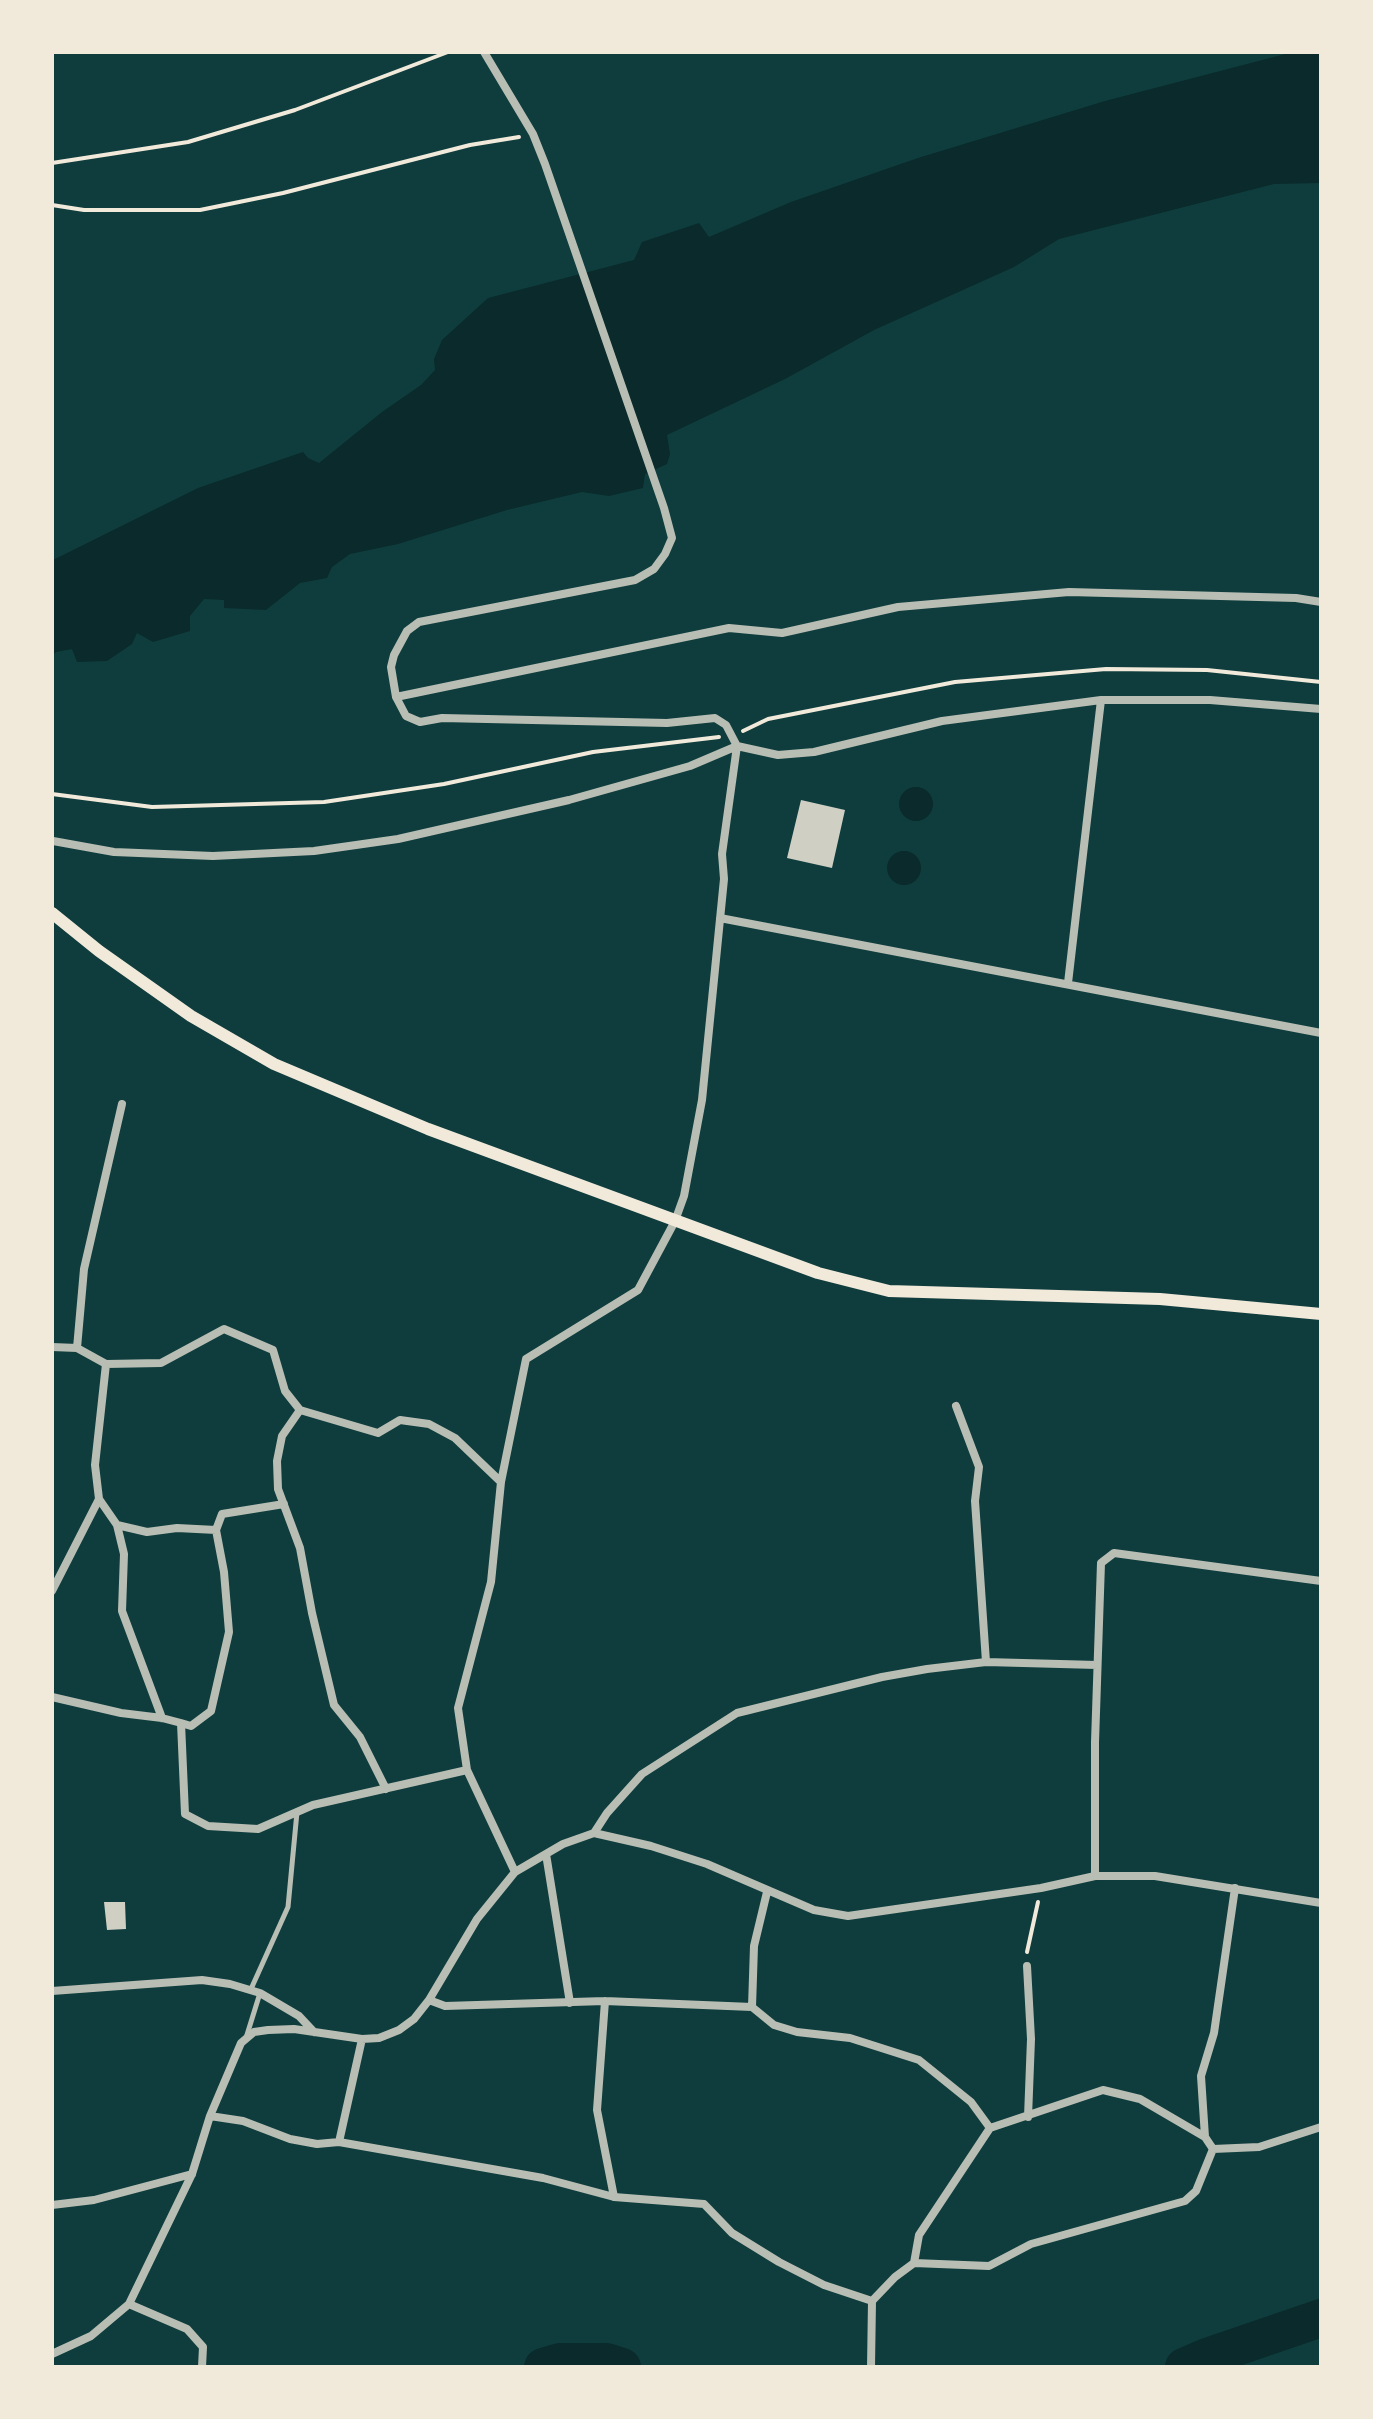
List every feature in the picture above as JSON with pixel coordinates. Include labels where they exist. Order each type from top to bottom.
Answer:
[{"type":"main road","points":[[52,913],[99,951],[191,1016],[274,1064],[428,1129],[818,1273],[889,1291],[1160,1299],[1321,1314]]},
{"type":"street","points":[[484,52],[533,134],[672,538],[654,569],[635,580],[419,622],[398,643],[391,667],[396,697],[406,716],[420,722],[442,718],[667,723],[715,718],[726,725],[737,746],[722,854],[724,879],[702,1100],[684,1196],[675,1221],[638,1290],[526,1359],[501,1482],[491,1582],[458,1708],[467,1770],[515,1872]]},
{"type":"street","points":[[396,697],[729,628],[782,633],[898,607],[1069,592],[1296,598],[1321,602]]},
{"type":"street","points":[[53,841],[114,852],[185,855],[314,851],[398,839],[569,800],[690,766],[737,746],[778,755],[814,752],[942,721],[1101,700],[1210,700],[1321,709]]},
{"type":"street","points":[[1068,983],[1101,700]]},
{"type":"street","points":[[720,918],[1321,1033]]},
{"type":"street","points":[[77,1348],[84,1269],[122,1104]]},
{"type":"street","points":[[52,1347],[77,1348],[106,1364],[161,1363],[224,1329],[273,1350],[285,1391],[300,1410],[378,1433],[400,1420],[429,1424],[455,1438],[501,1482]]},
{"type":"street","points":[[106,1364],[95,1465],[99,1499],[117,1525],[124,1554],[122,1611],[162,1718]]},
{"type":"street","points":[[956,1406],[979,1467],[975,1501],[986,1662]]},
{"type":"street","points":[[300,1410],[282,1436],[277,1461],[278,1489],[300,1548],[334,1705],[360,1737],[386,1789]]},
{"type":"street","points":[[52,1591],[99,1499]]},
{"type":"street","points":[[52,1697],[191,1726],[211,1711],[229,1632],[224,1572],[216,1530],[222,1514],[284,1504]]},
{"type":"street","points":[[117,1525],[147,1532],[177,1528],[216,1530]]},
{"type":"street","points":[[1095,1876],[1101,1563],[1114,1553],[1321,1581]]},
{"type":"street","points":[[594,1833],[607,1813],[642,1774],[737,1713],[882,1677],[986,1662],[1097,1665]]},
{"type":"street","points":[[181,1723],[185,1814],[208,1826],[258,1829],[313,1805],[467,1770]]},
{"type":"street","points":[[52,2354],[91,2336],[129,2304],[192,2174],[210,2116],[245,2039],[254,2032],[268,2030],[294,2029],[362,2039],[379,2038],[399,2030],[414,2019],[429,2000],[477,1919],[515,1872],[563,1844],[594,1833],[651,1846],[707,1864],[814,1910],[848,1916],[1041,1888],[1095,1876],[1155,1876],[1321,1903]]},
{"type":"street","points":[[546,1854],[570,2003]]},
{"type":"street","points":[[1205,2137],[1201,2076],[1214,2033],[1235,1888]]},
{"type":"street","points":[[752,2007],[754,1946],[767,1892]]},
{"type":"street","points":[[1027,1966],[1031,2039],[1028,2117]]},
{"type":"street","points":[[52,1991],[202,1980],[255,1992],[299,2016],[314,2032]]},
{"type":"street","points":[[429,2000],[445,2006],[605,2001],[752,2007],[774,2025],[797,2032],[850,2038],[919,2060],[971,2102],[990,2128]]},
{"type":"street","points":[[605,2001],[597,2110],[614,2197]]},
{"type":"street","points":[[339,2142],[362,2039]]},
{"type":"street","points":[[914,2263],[919,2235],[990,2128],[1103,2090],[1140,2099],[1205,2137],[1213,2149]]},
{"type":"street","points":[[210,2116],[243,2121],[290,2139],[317,2144],[339,2142],[543,2178],[614,2197],[704,2204],[732,2233],[779,2262],[824,2285],[872,2301]]},
{"type":"street","points":[[1213,2149],[1259,2147],[1321,2127]]},
{"type":"street","points":[[871,2367],[872,2301],[914,2263],[989,2266],[1031,2244],[1185,2201],[1196,2191],[1213,2149]]},
{"type":"street","points":[[52,2205],[94,2200],[192,2174]]},
{"type":"street","points":[[129,2304],[187,2329],[203,2347],[202,2367]]},
{"type":"lane","points":[[245,2039],[255,1992],[288,1907],[297,1812]]},
{"type":"path","points":[[52,163],[188,142],[295,110],[448,52]]},
{"type":"path","points":[[52,205],[84,210],[200,210],[283,193],[470,145],[533,134]]},
{"type":"path","points":[[52,794],[152,807],[324,802],[444,784],[593,752],[733,735],[768,719],[955,682],[985,679],[1106,669],[1207,670],[1321,682]]},
{"type":"path","points":[[1027,1966],[1025,1958],[1041,1888]]},
{"type":"water","points":[[1293,52],[1321,52],[1321,183],[1274,184],[1059,239],[1014,267],[874,330],[785,379],[667,435],[670,454],[667,464],[645,474],[643,488],[609,496],[582,492],[507,510],[398,544],[350,554],[332,567],[327,578],[300,583],[266,610],[224,608],[224,600],[204,599],[190,616],[190,631],[153,642],[137,633],[132,644],[107,661],[77,662],[72,649],[56,652],[52,656],[53,560],[198,488],[303,452],[319,463],[421,385],[435,370],[434,359],[442,340],[488,298],[634,260],[642,242],[699,223],[709,237],[791,202],[918,158],[1105,101]]},
{"type":"water","points":[[916,787],[928,792],[933,804],[928,816],[916,821],[904,816],[899,804],[904,792]]},
{"type":"water","points":[[904,851],[916,856],[921,868],[916,880],[904,885],[892,880],[887,868],[892,856]]},
{"type":"building","points":[[801,800],[845,810],[832,868],[787,858]]},
{"type":"building","points":[[104,1902],[125,1902],[126,1929],[107,1930]]},
{"type":"waterway","points":[[1184,2367],[1321,2318]]},
{"type":"waterway","points":[[543,2367],[560,2362],[606,2362],[622,2367]]}]
